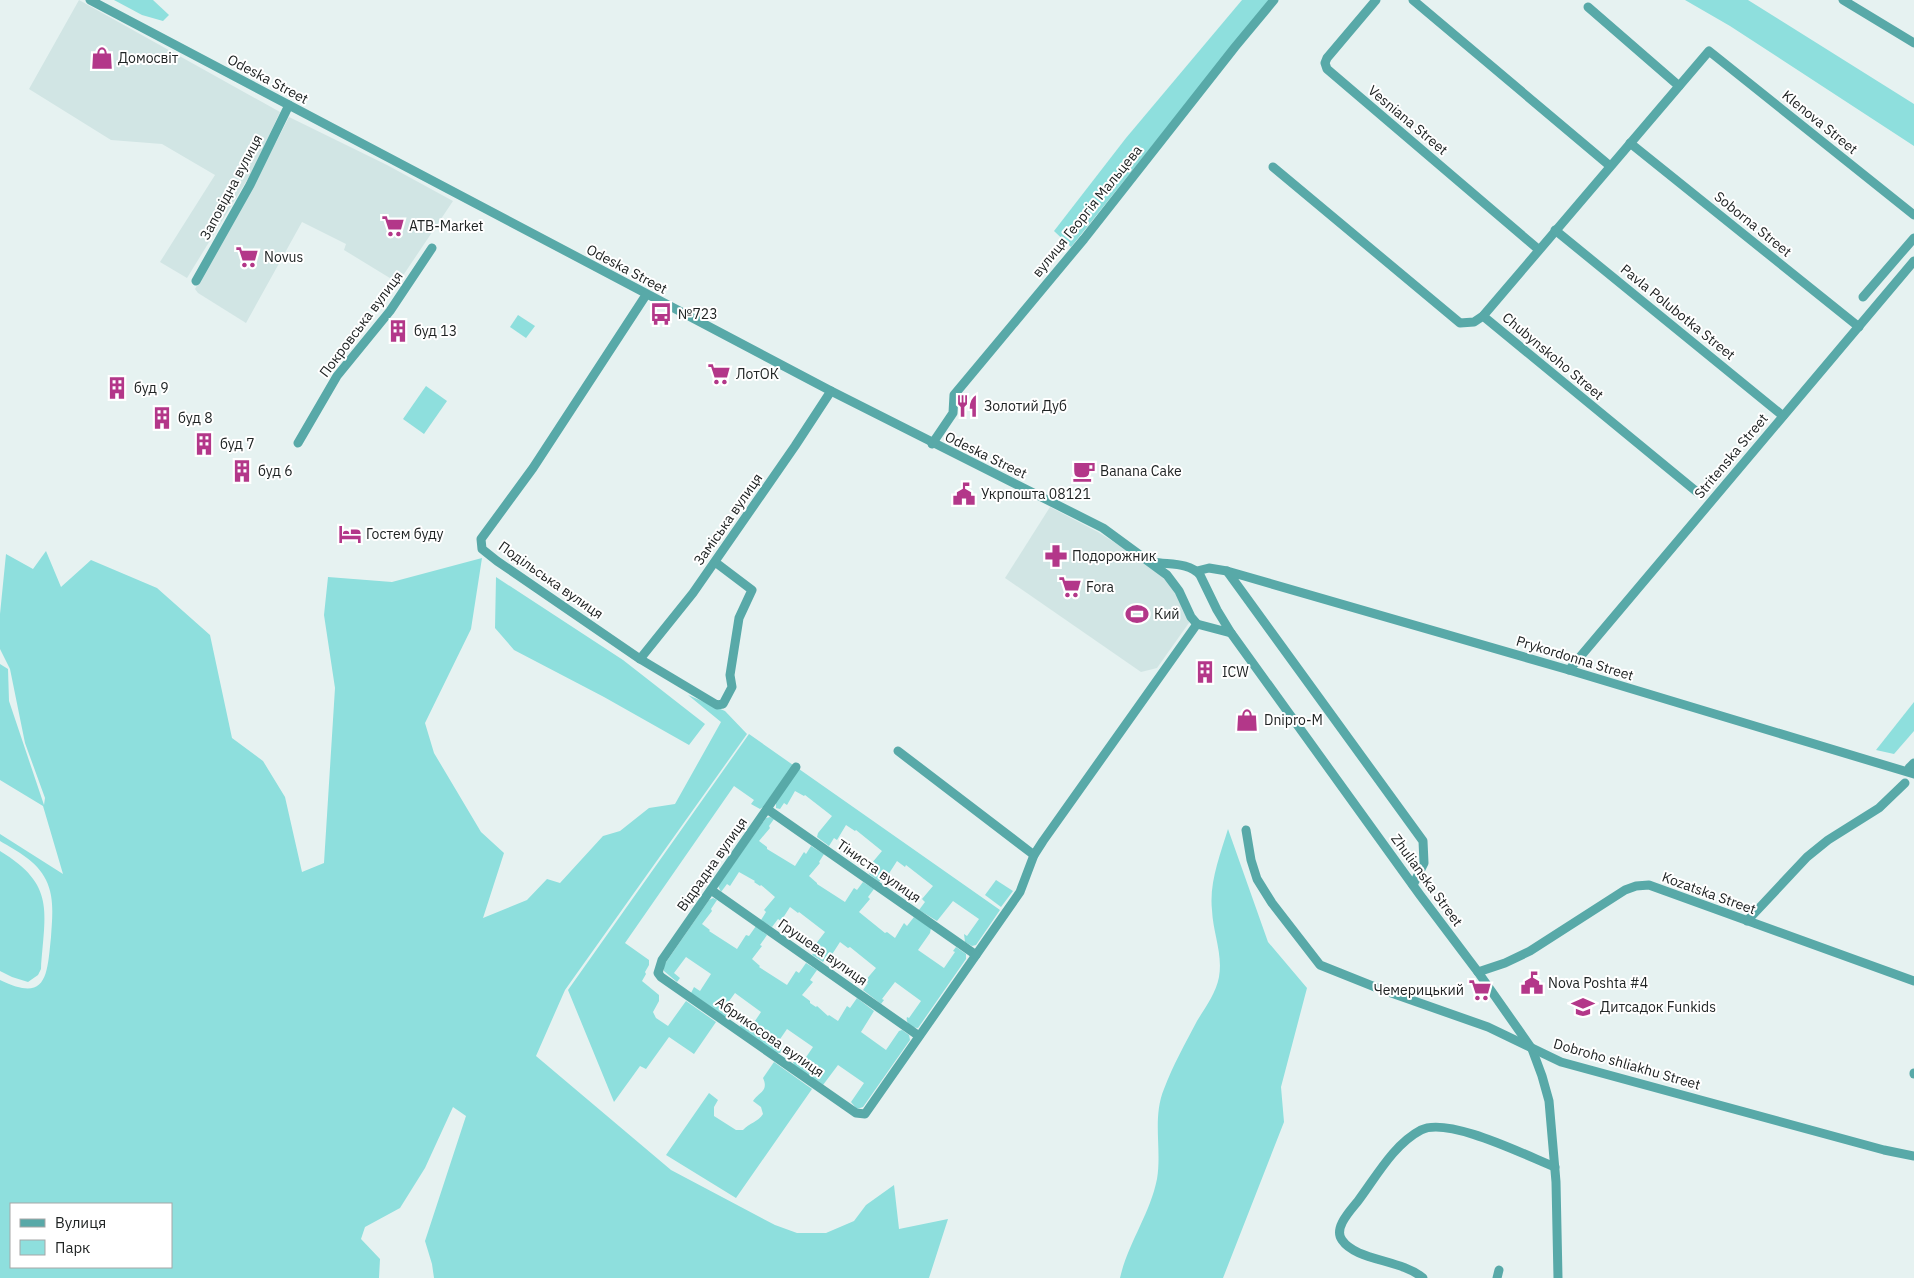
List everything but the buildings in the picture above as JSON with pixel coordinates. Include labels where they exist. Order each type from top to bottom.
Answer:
[{"type":"street","name":"Odeska Street","points":[[90,0],[932,444],[1103,528],[1150,561]]},
{"type":"street","name":"вулиця Георгія Мальцева","points":[[932,444],[953,413],[954,395],[1084,239],[1228,54],[1274,0]]},
{"type":"street","name":"Vesniana Street","points":[[1376,0],[1327,58],[1325,63],[1327,69],[1538,249]]},
{"type":"street","points":[[1413,0],[1610,166]]},
{"type":"street","points":[[1843,0],[1914,44]]},
{"type":"street","points":[[1483,316],[1538,249],[1679,86],[1588,7]]},
{"type":"street","name":"Klenova Street","points":[[1679,86],[1709,51],[1914,215]]},
{"type":"street","name":"Заповідна вулиця","points":[[196,282],[250,185],[289,105]]},
{"type":"street","name":"Soborna Street","points":[[1630,143],[1859,327]]},
{"type":"street","name":"Chubynskoho Street","points":[[1273,167],[1460,323],[1474,322],[1483,316],[1697,492]]},
{"type":"street","name":"Pavla Polubotka Street","points":[[1555,230],[1783,416]]},
{"type":"street","points":[[1863,297],[1914,238]]},
{"type":"street","name":"Покровська вулиця","points":[[298,443],[337,376],[390,312],[432,248]]},
{"type":"street","name":"Stritenska Street","points":[[1569,670],[1914,261]]},
{"type":"street","name":"Подільська вулиця","points":[[646,294],[533,468],[481,539],[482,549],[640,658],[717,705],[723,704],[732,688],[730,675],[739,618],[752,590],[714,562]]},
{"type":"street","name":"Заміська вулиця","points":[[640,658],[693,593],[831,391]]},
{"type":"street","points":[[1150,561],[1187,566],[1197,571]]},
{"type":"street","points":[[1150,561],[1173,582],[1191,616],[1200,625],[1231,633]]},
{"type":"street","points":[[1173,582],[1175,572],[1181,565]]},
{"type":"street","name":"Prykordonna Street","points":[[1197,571],[1209,568],[1227,570],[1912,768]]},
{"type":"street","points":[[1227,570],[1423,841],[1424,863],[1413,885]]},
{"type":"street","name":"Zhulianska Street","points":[[1197,571],[1231,633],[1532,1049],[1549,1101],[1555,1167],[1558,1278]]},
{"type":"street","points":[[919,1036],[1020,892],[1034,855],[1200,625],[1212,622],[1217,610]]},
{"type":"street","points":[[898,752],[1034,855]]},
{"type":"street","name":"Відрадна вулиця","points":[[661,978],[658,973],[662,960],[796,767]]},
{"type":"street","points":[[1746,922],[1807,857],[1828,840],[1878,808],[1905,783]]},
{"type":"street","name":"Тіниста вулиця","points":[[767,809],[976,955]]},
{"type":"street","name":"Dobroho shliakhu Street","points":[[1246,830],[1251,860],[1257,879],[1272,903],[1320,965],[1380,989],[1488,1026],[1532,1049],[1570,1064],[1884,1150],[1914,1156]]},
{"type":"street","name":"Kozatska Street","points":[[1478,972],[1505,963],[1530,951],[1625,890],[1636,886],[1649,885],[1746,922],[1914,981]]},
{"type":"street","name":"Грушева вулиця","points":[[711,890],[919,1036]]},
{"type":"street","name":"Абрикосова вулиця","points":[[661,978],[856,1113],[865,1114],[919,1036]]},
{"type":"street","points":[[1423,1278],[1392,1262],[1350,1250],[1340,1238],[1339,1231],[1345,1218],[1388,1160],[1406,1140],[1423,1129],[1442,1126],[1463,1130],[1555,1167]]},
{"type":"shaded area","points":[[79,0],[280,112],[252,172],[187,278],[160,262],[215,175],[162,144],[111,140],[29,89]]},
{"type":"shaded area","points":[[289,117],[387,165],[453,201],[398,283],[344,250],[346,244],[302,222],[246,323],[198,293],[195,289],[254,185]]},
{"type":"shaded area","points":[[1050,507],[1098,532],[1133,554],[1170,583],[1191,620],[1157,668],[1141,672],[1005,578]]},
{"type":"green space","points":[[114,0],[153,0],[169,15],[163,21],[142,15]]},
{"type":"green space","points":[[1242,0],[1269,0],[1071,247],[1054,231],[1126,138]]},
{"type":"green space","points":[[1685,0],[1748,0],[1914,104],[1914,146],[1730,26]]},
{"type":"green space","points":[[518,315],[535,326],[526,338],[510,327]]},
{"type":"green space","points":[[426,386],[447,401],[424,434],[403,419]]},
{"type":"green space","points":[[46,551],[61,587],[91,560],[157,588],[210,635],[232,738],[263,761],[285,797],[302,872],[324,863],[335,688],[324,615],[328,577],[392,582],[482,558],[471,629],[425,723],[434,753],[481,832],[504,853],[483,918],[527,900],[547,879],[560,883],[603,836],[620,831],[649,808],[675,804],[721,722],[688,695],[725,711],[747,734],[565,990],[536,1056],[671,1170],[775,1225],[797,1233],[826,1233],[854,1221],[866,1205],[894,1185],[899,1229],[948,1219],[929,1278],[434,1278],[425,1241],[466,1116],[453,1107],[425,1168],[400,1208],[365,1227],[361,1239],[380,1259],[379,1278],[0,1278],[0,980],[27,988],[36,987],[42,982],[48,963],[52,908],[49,887],[42,873],[26,857],[0,841],[0,834],[63,874],[43,806],[0,780],[0,664],[8,669],[9,701],[44,805],[45,798],[25,743],[10,669],[0,649],[0,614],[6,554],[33,569]]},
{"type":"green space","points":[[496,577],[623,660],[705,724],[689,745],[604,697],[514,650],[495,628]]},
{"type":"green space","points":[[1914,702],[1914,731],[1894,754],[1876,750]]},
{"type":"green space","points":[[749,734],[793,765],[760,809],[751,804],[754,800],[734,786],[625,943],[649,960],[646,974],[642,981],[659,995],[659,1001],[653,1012],[656,1018],[668,1026],[686,1001],[716,1022],[694,1054],[669,1037],[646,1069],[640,1066],[614,1102],[568,990]]},
{"type":"green space","points":[[799,769],[1000,910],[976,945],[972,946],[965,942],[964,934],[967,936],[979,919],[953,901],[937,921],[919,910],[925,902],[922,899],[933,886],[906,865],[905,867],[897,861],[888,875],[885,874],[879,882],[869,874],[874,866],[871,864],[882,851],[856,830],[846,825],[837,840],[834,838],[829,846],[817,837],[818,833],[832,816],[805,795],[795,791],[787,805],[784,803],[780,809],[776,808],[776,802]]},
{"type":"green space","points":[[766,818],[774,819],[769,826],[770,828],[759,841],[767,849],[795,866],[804,852],[806,854],[811,846],[824,854],[820,863],[809,876],[817,884],[845,902],[854,888],[857,890],[863,882],[874,889],[868,897],[870,899],[859,912],[885,933],[887,932],[895,938],[904,923],[907,926],[914,917],[931,928],[930,933],[918,950],[944,968],[955,952],[953,951],[956,947],[966,954],[966,959],[918,1028],[910,1025],[907,1017],[909,1018],[921,1001],[895,982],[882,999],[884,1000],[881,1004],[863,990],[868,983],[865,981],[876,968],[850,947],[848,948],[840,942],[831,956],[828,955],[823,962],[812,955],[817,947],[815,945],[825,932],[799,912],[790,907],[781,921],[778,919],[772,927],[761,920],[766,912],[764,910],[775,897],[761,885],[739,872],[730,886],[727,884],[721,892],[718,886]]},
{"type":"green space","points":[[1228,829],[1268,942],[1307,988],[1281,1087],[1284,1122],[1223,1278],[1120,1278],[1128,1253],[1154,1192],[1157,1179],[1160,1100],[1171,1071],[1218,983],[1220,960],[1211,900],[1216,869]]},
{"type":"green space","points":[[0,851],[18,863],[31,876],[39,888],[43,901],[45,915],[41,969],[38,975],[28,982],[0,971]]},
{"type":"green space","points":[[996,880],[1013,891],[1001,907],[985,895]]},
{"type":"green space","points":[[713,898],[717,900],[711,909],[712,911],[702,924],[709,931],[737,949],[746,935],[749,936],[756,926],[767,935],[760,945],[762,946],[752,959],[759,967],[787,985],[796,971],[799,973],[806,963],[817,970],[810,980],[813,982],[802,995],[828,1016],[838,1021],[847,1006],[850,1008],[857,998],[874,1011],[861,1032],[886,1050],[899,1031],[902,1030],[909,1035],[910,1040],[863,1107],[857,1109],[851,1102],[864,1083],[838,1065],[823,1085],[794,1065],[795,1059],[802,1063],[813,1047],[787,1029],[776,1045],[783,1050],[781,1053],[776,1053],[740,1027],[742,1021],[751,1027],[761,1012],[735,993],[724,1008],[732,1014],[727,1018],[691,993],[694,987],[700,991],[711,974],[686,957],[674,973],[680,978],[677,982],[664,971],[664,965],[709,900]]},
{"type":"green space","points":[[774,1062],[812,1089],[736,1198],[666,1155],[709,1093],[718,1100],[714,1107],[714,1116],[736,1130],[743,1130],[759,1119],[763,1114],[761,1107],[753,1101],[764,1089],[765,1082],[763,1078]]},
{"type":"place","name":"Домосвіт","points":[[102,58]]},
{"type":"place","name":"ATB-Market","points":[[393,226]]},
{"type":"place","name":"Novus","points":[[247,257]]},
{"type":"place","name":"№723","points":[[661,314]]},
{"type":"place","name":"буд 13","points":[[398,331]]},
{"type":"place","name":"ЛотОК","points":[[719,374]]},
{"type":"place","name":"буд 9","points":[[117,388]]},
{"type":"place","name":"Золотий Дуб","points":[[967,406]]},
{"type":"place","name":"буд 8","points":[[162,418]]},
{"type":"place","name":"буд 7","points":[[204,444]]},
{"type":"place","name":"буд 6","points":[[242,471]]},
{"type":"place","name":"Banana Cake","points":[[1084,471]]},
{"type":"place","name":"Укрпошта 08121","points":[[964,494]]},
{"type":"place","name":"Гостем буду","points":[[350,534]]},
{"type":"place","name":"Подорожник","points":[[1056,556]]},
{"type":"place","name":"Fora","points":[[1070,587]]},
{"type":"place","name":"Кий","points":[[1137,614]]},
{"type":"place","name":"ICW","points":[[1205,672]]},
{"type":"place","name":"Dnipro-M","points":[[1247,720]]},
{"type":"place","name":"Nova Poshta #4","points":[[1532,983]]},
{"type":"place","name":"Чемерицький","points":[[1480,990]]},
{"type":"place","name":"Дитсадок Funkids","points":[[1583,1007]]}]
